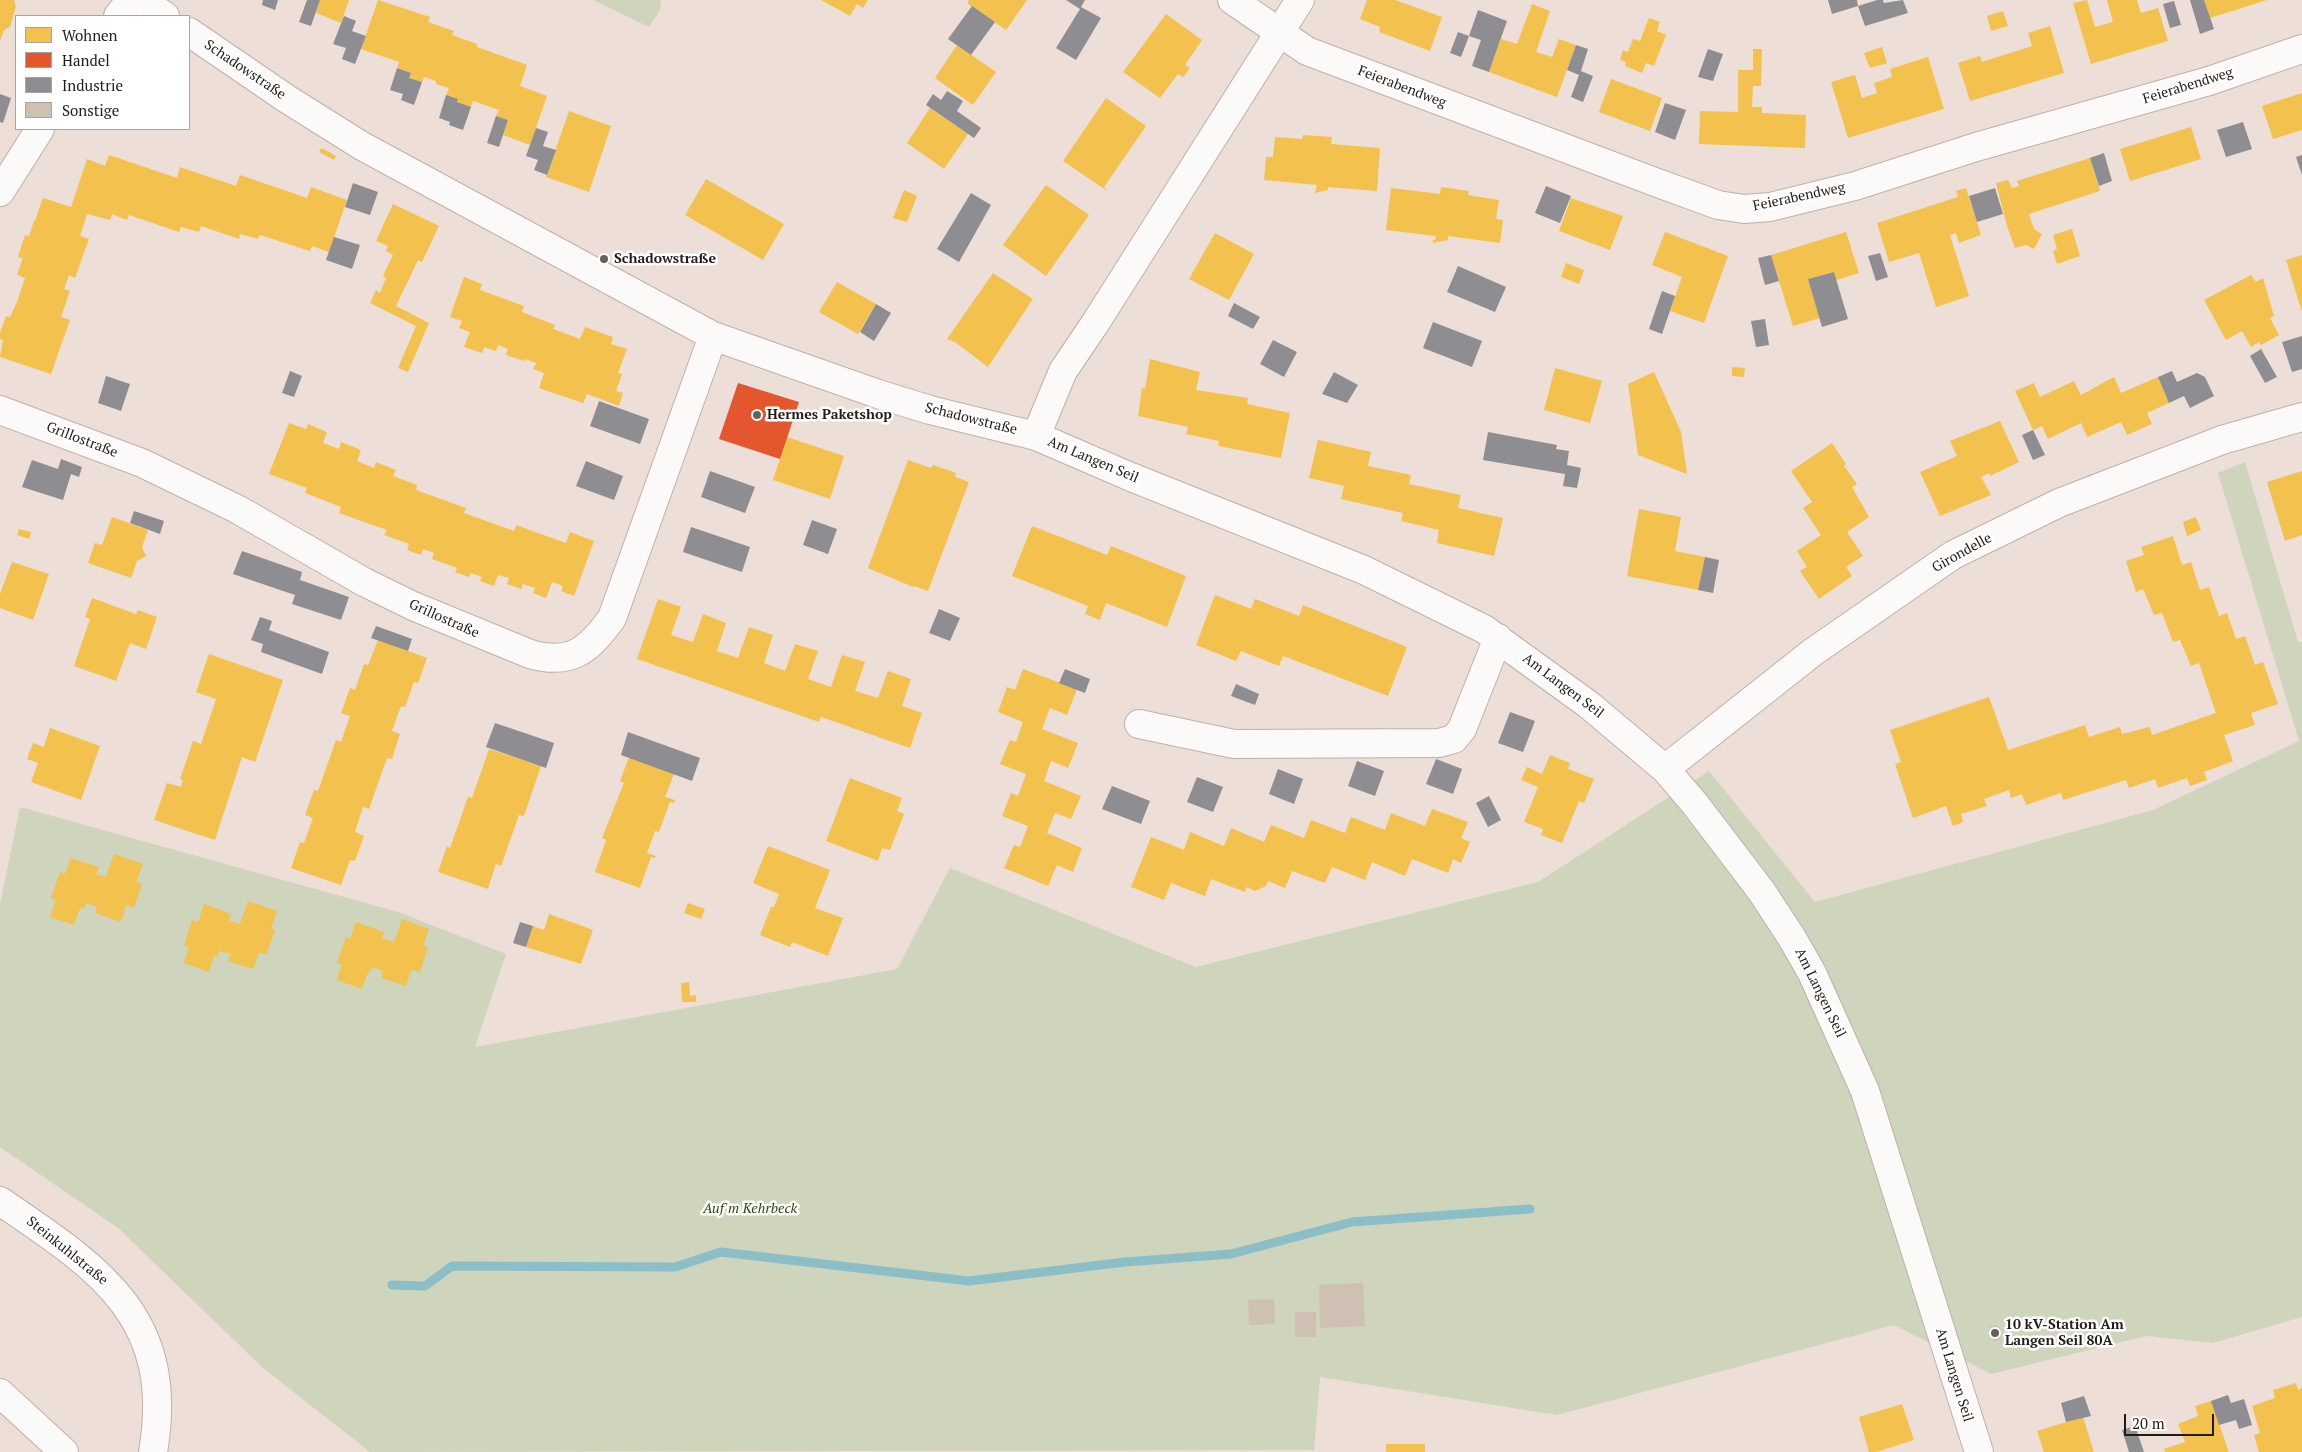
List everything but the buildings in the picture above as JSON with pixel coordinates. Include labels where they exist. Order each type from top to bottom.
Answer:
[{"type":"main road","points":[[119,15],[131,0]]},
{"type":"main road","points":[[141,0],[164,15]]},
{"type":"main road","points":[[1232,0],[1279,33]]},
{"type":"main road","name":"Am Langen Seil","points":[[1300,0],[1063,371],[1036,436],[1131,477],[1364,570],[1440,606],[1498,638],[1590,705],[1665,768],[1696,804],[1762,892],[1792,938],[1827,1005],[1865,1091],[1979,1452]]},
{"type":"main road","name":"Schadowstraße","points":[[190,33],[278,94],[362,146],[713,336],[878,394],[930,410],[1036,436]]},
{"type":"main road","name":"Feierabendweg","points":[[1279,33],[1307,52],[1718,205],[1744,209],[1770,207],[1855,186],[1976,147],[2209,80],[2302,49]]},
{"type":"main road","points":[[0,192],[39,130]]},
{"type":"main road","name":"Grillostraße","points":[[0,410],[52,428],[159,471],[238,509],[364,582],[413,606],[530,654],[546,659],[564,658],[588,647],[598,638],[612,618],[713,336]]},
{"type":"main road","name":"Girondelle","points":[[1665,768],[1813,652],[1953,556],[2059,503],[2222,440],[2302,417]]},
{"type":"main road","points":[[1140,724],[1234,744],[1439,743],[1454,739],[1462,729],[1498,638]]},
{"type":"main road","name":"Steinkuhlstraße","points":[[0,1201],[74,1254],[116,1291],[131,1311],[142,1332],[152,1361],[156,1386],[157,1426],[153,1452]]},
{"type":"main road","points":[[0,1393],[64,1452]]},
{"type":"green space","points":[[593,0],[661,0],[660,10],[649,27]]},
{"type":"green space","name":"Auf'm Kehrbeck","points":[[2245,462],[2298,642],[2302,642],[2302,1317],[2213,1343],[2146,1336],[1991,1374],[1894,1325],[1557,1415],[1320,1377],[1314,1450],[370,1452],[263,1368],[118,1228],[0,1147],[0,904],[20,807],[398,912],[506,954],[475,1047],[897,969],[950,868],[1196,967],[1538,882],[1709,771],[1815,902],[2153,810],[2299,741],[2218,473]]},
{"type":"waterway","points":[[392,1285],[425,1286],[452,1266],[675,1267],[721,1252],[969,1281],[1125,1262],[1231,1254],[1352,1222],[1530,1209]]},
{"type":"place","name":"Schadowstraße","points":[[604,259]]},
{"type":"place","name":"Hermes Paketshop","points":[[757,415]]},
{"type":"place","name":"10 kV-Station Am Langen Seil 80A","points":[[1995,1333]]}]
